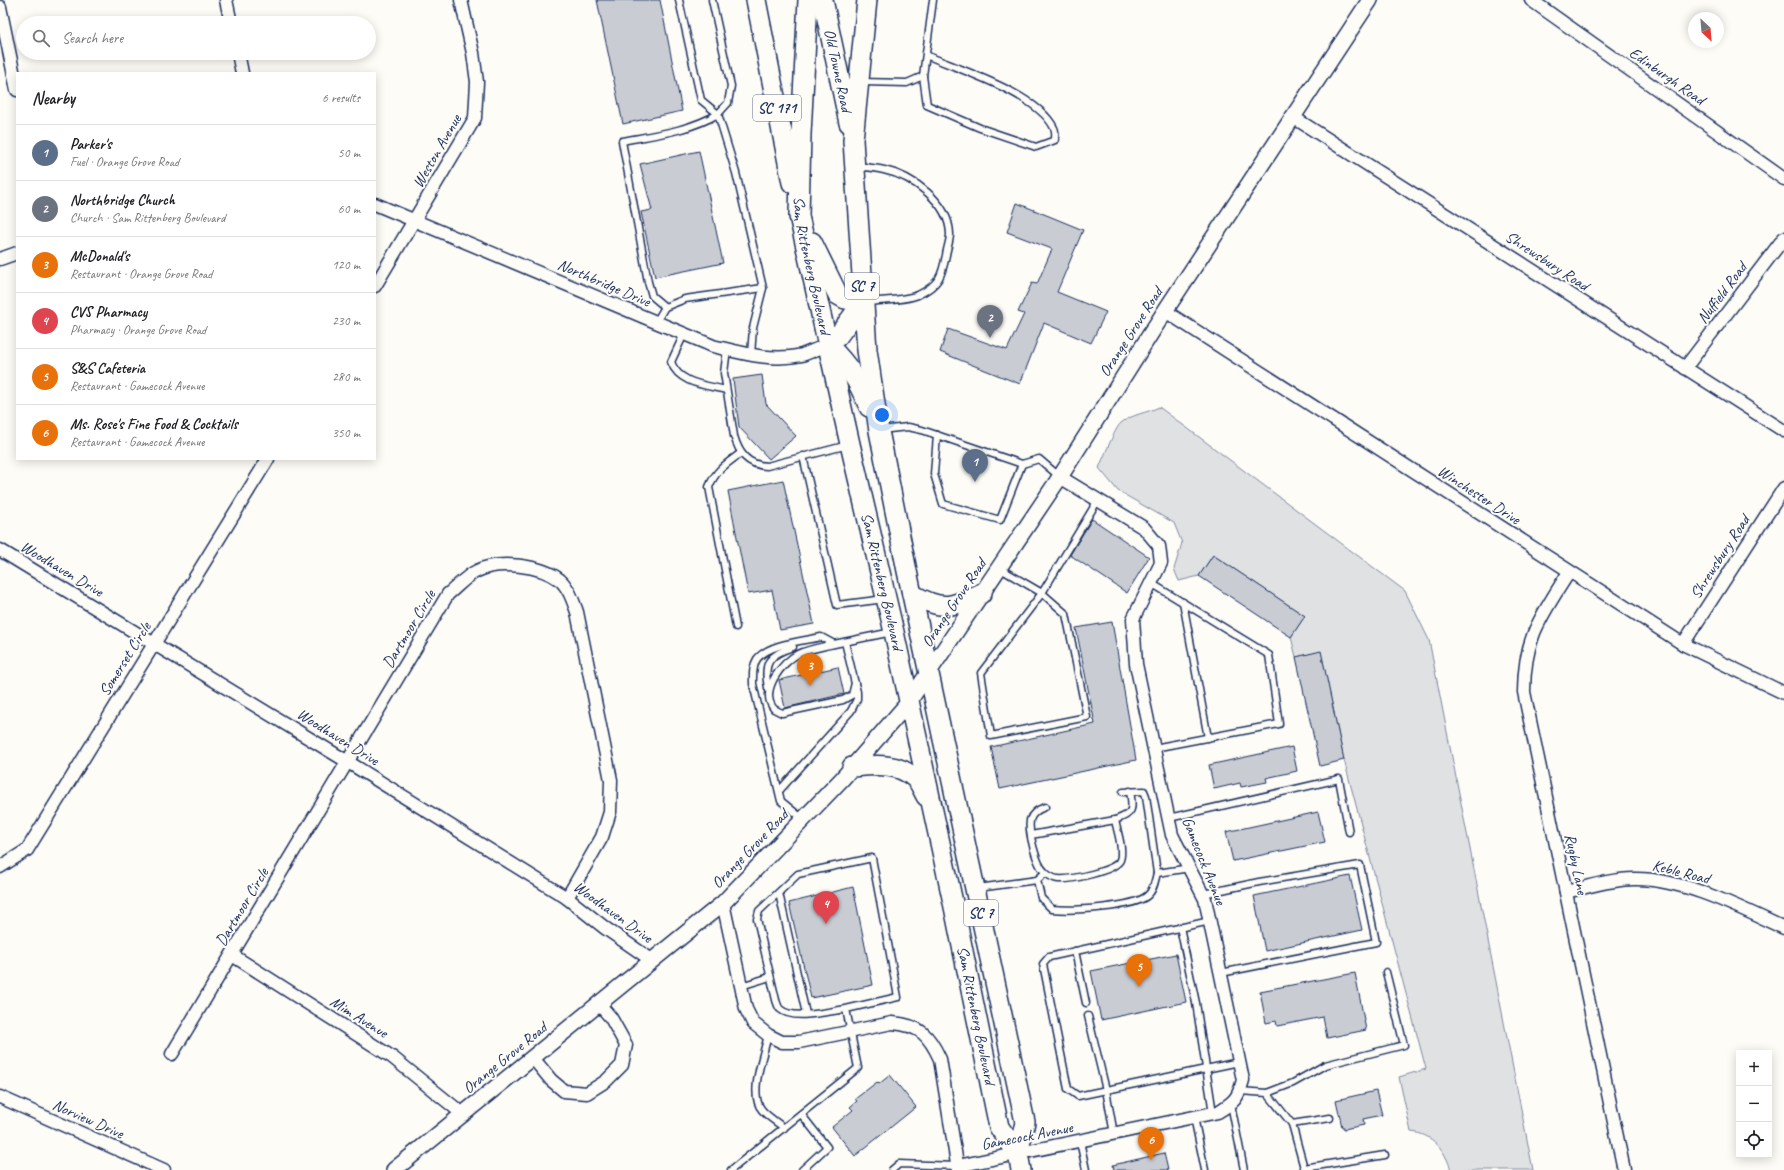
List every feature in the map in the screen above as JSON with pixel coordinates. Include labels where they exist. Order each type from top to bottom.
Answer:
[{"type":"main road","name":"SC 171","points":[[756,0],[799,216]]},
{"type":"main road","name":"Sam Rittenberg Boulevard","points":[[808,0],[801,127],[799,216],[894,632],[908,703],[954,907],[999,1127],[1020,1162]]},
{"type":"main road","name":"Old Towne Road","points":[[823,0],[853,140]]},
{"type":"main road","name":"Sam Rittenberg Boulevard","points":[[866,0],[853,140],[867,350],[879,431],[912,594],[930,672],[1025,1122],[1020,1162]]},
{"type":"main road","points":[[799,216],[838,295],[845,299],[863,302],[838,336],[828,345],[845,362],[854,374],[879,431]]},
{"type":"main road","points":[[912,594],[936,605],[952,606],[982,593]]},
{"type":"main road","points":[[852,766],[885,765],[902,770],[917,780],[931,806]]},
{"type":"street","points":[[226,0],[229,16]]},
{"type":"street","name":"Weston Avenue","points":[[415,221],[475,118],[477,82],[473,53],[461,0]]},
{"type":"street","name":"Orange Grove Road","points":[[394,1170],[600,1005],[723,904],[852,766],[873,746],[908,703],[930,672],[1060,477],[1165,311],[1370,0]]},
{"type":"street","name":"Edinburgh Road","points":[[1531,0],[1784,179]]},
{"type":"street","points":[[0,7],[16,85]]},
{"type":"street","points":[[239,60],[242,72]]},
{"type":"street","name":"Shrewsbury Road","points":[[1293,117],[1784,432]]},
{"type":"street","name":"Northbridge Drive","points":[[376,204],[713,346],[751,355],[779,358],[801,355],[828,345]]},
{"type":"street","points":[[376,284],[415,221]]},
{"type":"street","name":"Nuffield Road","points":[[1685,368],[1784,238]]},
{"type":"street","points":[[0,259],[16,252]]},
{"type":"street","name":"Winchester Drive","points":[[1165,311],[1683,644],[1784,693]]},
{"type":"street","name":"Somerset Circle","points":[[0,867],[27,850],[267,460]]},
{"type":"street","name":"Gamecock Avenue","points":[[958,1168],[1020,1162],[1080,1141],[1213,1113],[1234,1102],[1240,1091],[1243,1080],[1210,920],[1203,894],[1172,835],[1136,664],[1132,619],[1161,563],[1159,546],[1144,528],[1060,477]]},
{"type":"street","name":"Shrewsbury Road","points":[[1683,644],[1784,488]]},
{"type":"street","name":"Woodhaven Drive","points":[[0,550],[348,762],[567,898],[605,928],[653,961]]},
{"type":"street","name":"Dartmoor Circle","points":[[172,1054],[448,594],[476,571],[495,565],[521,566],[548,572],[560,580],[570,593],[577,612],[611,780],[610,812],[602,837],[567,898]]},
{"type":"street","name":"Rugby Lane","points":[[1569,572],[1537,624],[1528,646],[1524,668],[1524,686],[1624,1170]]},
{"type":"street","name":"Keble Road","points":[[1566,892],[1610,881],[1634,879],[1658,880],[1714,897],[1784,928]]},
{"type":"street","points":[[723,904],[746,1009],[753,1023],[768,1035],[782,1042],[799,1042],[892,1023],[906,1024],[920,1030],[932,1042],[940,1059],[958,1168]]},
{"type":"street","name":"Mim Avenue","points":[[232,955],[392,1057],[464,1114]]},
{"type":"street","points":[[533,1058],[551,1080],[564,1091],[587,1093],[606,1080],[622,1065],[626,1045],[611,1018],[600,1005]]},
{"type":"street","name":"Norview Drive","points":[[0,1097],[164,1170]]},
{"type":"lane","points":[[678,0],[701,100],[718,114],[736,173],[763,288],[753,328],[751,355]]},
{"type":"lane","points":[[665,308],[652,296],[648,282],[622,141],[685,128],[705,122],[718,114],[728,103],[731,86],[712,0]]},
{"type":"lane","points":[[926,55],[1018,94],[1033,104],[1046,116],[1055,129],[1054,140],[1036,147],[980,128],[927,105],[923,76],[933,0]]},
{"type":"lane","points":[[859,82],[907,83],[923,76]]},
{"type":"lane","points":[[855,166],[892,172],[903,177],[928,193],[937,202],[943,212],[950,235],[940,279],[928,289],[911,297],[863,302]]},
{"type":"lane","points":[[656,322],[665,308],[685,299],[763,288]]},
{"type":"lane","points":[[684,334],[671,362],[674,370],[680,377],[726,390]]},
{"type":"lane","points":[[727,349],[724,373],[726,390],[734,436],[741,453],[746,459],[752,463],[767,466],[850,444]]},
{"type":"lane","points":[[879,431],[908,427],[937,435],[1022,464],[1039,459],[1060,477]]},
{"type":"lane","points":[[937,435],[934,474],[943,504],[1000,520],[1022,464]]},
{"type":"lane","points":[[736,627],[709,487],[714,476],[724,465],[741,453]]},
{"type":"lane","points":[[803,456],[837,605],[886,599]]},
{"type":"lane","points":[[999,568],[1042,593],[1066,614],[1087,717],[991,736],[980,673],[1042,593],[1098,500]]},
{"type":"lane","points":[[1151,583],[1269,655],[1279,724],[1154,748]]},
{"type":"lane","points":[[1182,602],[1208,738]]},
{"type":"lane","points":[[770,699],[770,684],[789,659],[800,653],[834,644],[894,632]]},
{"type":"lane","points":[[803,819],[781,801],[753,684],[752,670],[756,660],[770,648],[821,637],[834,644]]},
{"type":"lane","points":[[825,639],[777,653],[766,665],[765,674],[770,699],[774,708],[782,713],[843,700],[852,694],[855,683]]},
{"type":"lane","points":[[779,791],[851,711],[857,699],[855,683],[845,642]]},
{"type":"lane","points":[[1169,818],[1339,780],[1349,832]]},
{"type":"lane","points":[[1031,835],[1115,820],[1127,816],[1132,805],[1126,792],[1144,791],[1146,796],[1156,873],[1154,885],[1148,895],[1130,904],[1068,910],[1052,909],[1044,903],[1041,898],[1037,880]]},
{"type":"lane","points":[[1045,807],[1032,815],[1030,821],[1031,835],[1038,864],[1045,873],[1057,879],[1103,872],[1118,864],[1121,859],[1115,820]]},
{"type":"lane","points":[[872,858],[898,997],[846,1009],[806,1014],[790,1014],[780,1008],[776,1000],[770,977],[757,919],[759,911],[779,892],[798,874],[872,858]]},
{"type":"lane","points":[[1203,894],[1259,882],[1360,865],[1376,942],[1221,973]]},
{"type":"lane","points":[[1156,873],[1190,868]]},
{"type":"lane","points":[[976,888],[1037,880],[1045,873]]},
{"type":"lane","points":[[779,892],[806,1014]]},
{"type":"lane","points":[[1210,920],[1049,957],[1043,964],[1068,1089],[1078,1096],[1239,1062]]},
{"type":"lane","points":[[1180,927],[1196,1003],[1213,1113]]},
{"type":"lane","points":[[1075,951],[1086,1003]]},
{"type":"lane","points":[[1240,1091],[1267,1092],[1293,1083],[1325,1065],[1404,1045],[1386,972]]},
{"type":"lane","points":[[741,986],[770,977]]},
{"type":"lane","points":[[731,1170],[858,1068],[852,1032],[846,1009]]},
{"type":"lane","points":[[1088,1016],[1106,1090],[1114,1134]]},
{"type":"lane","points":[[768,1035],[760,1067],[756,1093],[762,1110],[784,1128]]},
{"type":"lane","points":[[1267,1092],[1292,1124],[1304,1168],[1385,1156]]},
{"type":"lane","points":[[1231,1104],[1244,1170]]},
{"type":"lane","points":[[802,1114],[827,1147],[802,1170]]},
{"type":"lane","points":[[1194,1116],[1205,1170]]},
{"type":"lane","points":[[1292,1124],[1330,1118]]},
{"type":"lane","points":[[1080,1141],[1086,1170]]},
{"type":"lane","points":[[892,1170],[899,1164],[958,1168]]},
{"type":"shaded area","points":[[1159,407],[1405,591],[1429,640],[1533,1170],[1451,1170],[1442,1150],[1437,1144],[1426,1136],[1411,1132],[1399,1077],[1426,1069],[1344,760],[1321,652],[1296,657],[1291,637],[1305,616],[1213,555],[1199,576],[1179,581],[1174,569],[1182,543],[1174,523],[1118,491],[1099,468],[1118,426],[1125,420]]},
{"type":"building","points":[[597,0],[660,0],[682,111],[623,124]]},
{"type":"building","points":[[699,151],[723,263],[655,277],[641,212],[652,210],[640,164]]},
{"type":"building","points":[[1017,203],[1083,230],[1057,292],[1106,312],[1091,343],[1044,323],[1020,384],[940,352],[948,329],[1007,350],[1024,314],[1018,312],[1032,283],[1037,284],[1052,249],[1007,232]]},
{"type":"building","points":[[762,375],[766,404],[796,436],[769,459],[739,427],[733,379]]},
{"type":"building","points":[[783,480],[814,624],[780,630],[772,590],[748,594],[728,491]]},
{"type":"building","points":[[1092,519],[1149,557],[1127,593],[1070,555]]},
{"type":"building","points":[[1213,555],[1305,616],[1291,637],[1199,576]]},
{"type":"building","points":[[1112,622],[1136,760],[1000,789],[991,747],[1095,724],[1076,628]]},
{"type":"building","points":[[1321,651],[1344,760],[1320,766],[1296,657]]},
{"type":"building","points":[[838,667],[844,694],[785,708],[779,680]]},
{"type":"building","points":[[1292,747],[1297,771],[1266,778],[1267,782],[1241,787],[1240,783],[1214,789],[1209,765]]},
{"type":"building","points":[[1318,812],[1325,842],[1233,861],[1226,832]]},
{"type":"building","points":[[1350,876],[1362,930],[1265,951],[1254,896]]},
{"type":"building","points":[[853,887],[873,985],[811,998],[789,903]]},
{"type":"building","points":[[1176,954],[1186,1002],[1101,1020],[1091,971]]},
{"type":"building","points":[[1355,973],[1366,1030],[1327,1038],[1323,1017],[1277,1026],[1276,1021],[1266,1023],[1260,991]]},
{"type":"building","points":[[890,1075],[916,1107],[855,1156],[832,1127],[853,1110],[850,1107],[857,1101],[855,1099],[877,1082],[879,1084]]},
{"type":"building","points":[[1376,1091],[1382,1115],[1363,1119],[1364,1125],[1344,1129],[1344,1127],[1342,1127],[1336,1100]]},
{"type":"building","points":[[1164,1153],[1168,1170],[1114,1170],[1113,1165]]},
{"type":"place","name":"Northbridge Church","points":[[990,338]]},
{"type":"place","name":"Parker's","points":[[975,482]]},
{"type":"place","name":"McDonald's","points":[[810,686]]},
{"type":"place","name":"CVS Pharmacy","points":[[826,924]]},
{"type":"place","name":"S&S Cafeteria","points":[[1139,987]]},
{"type":"place","name":"Ms. Rose's Fine Food & Cocktails","points":[[1151,1160]]}]
